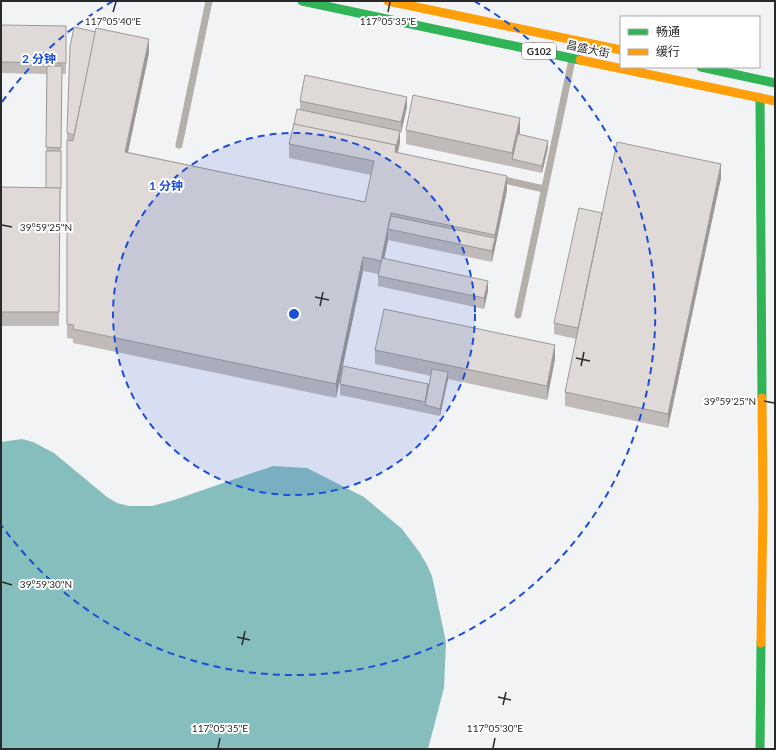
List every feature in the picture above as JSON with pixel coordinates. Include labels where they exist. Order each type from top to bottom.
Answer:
[{"type":"main road","name":"昌盛大街","points":[[302,1],[775,101]]},
{"type":"main road","name":"昌盛大街","points":[[388,1],[620,50]]},
{"type":"main road","points":[[706,68],[775,83]]},
{"type":"main road","points":[[760,98],[763,506],[760,749]]},
{"type":"lane","points":[[178,145],[209,1]]},
{"type":"lane","points":[[518,315],[572,58]]},
{"type":"lane","points":[[491,177],[544,189]]},
{"type":"water","points":[[22,439],[33,442],[54,453],[107,497],[117,503],[129,506],[152,506],[174,500],[273,466],[307,468],[364,497],[402,529],[420,553],[432,576],[446,642],[444,688],[428,749],[1,749],[1,442]]},
{"type":"building","points":[[1,25],[66,26],[66,63],[1,62]]},
{"type":"building","points":[[74,27],[96,32],[74,135],[67,133],[70,47]]},
{"type":"building","points":[[96,28],[149,39],[125,152],[365,202],[374,161],[289,144],[294,123],[396,145],[395,152],[507,176],[495,235],[391,213],[381,261],[363,257],[336,384],[73,329],[74,325],[67,324],[67,140],[73,141]]},
{"type":"building","points":[[47,66],[62,66],[61,148],[46,147]]},
{"type":"building","points":[[305,75],[407,97],[401,122],[300,101]]},
{"type":"building","points":[[413,95],[520,118],[512,153],[406,130]]},
{"type":"building","points":[[297,109],[400,131],[396,148],[396,145],[294,124]]},
{"type":"building","points":[[518,134],[548,141],[542,166],[512,159]]},
{"type":"building","points":[[617,142],[721,164],[668,414],[565,392]]},
{"type":"building","points":[[46,151],[61,151],[61,188],[46,188]]},
{"type":"building","points":[[1,187],[60,188],[59,312],[1,312]]},
{"type":"building","points":[[579,208],[602,213],[578,328],[554,323]]},
{"type":"building","points":[[391,216],[495,238],[492,251],[388,229]]},
{"type":"building","points":[[382,258],[488,281],[484,298],[378,276]]},
{"type":"building","points":[[384,309],[555,345],[547,386],[375,350]]},
{"type":"building","points":[[343,366],[428,384],[425,402],[340,384]]},
{"type":"building","points":[[432,369],[448,372],[440,409],[425,405]]},
{"type":"traffic: fast","points":[[302,1],[580,60]]},
{"type":"traffic: fast","points":[[706,68],[775,83]]},
{"type":"traffic: fast","points":[[760,98],[762,398]]},
{"type":"traffic: fast","points":[[760,749],[761,643]]},
{"type":"traffic: slow","points":[[388,1],[620,50]]},
{"type":"traffic: slow","points":[[580,60],[775,101]]},
{"type":"traffic: slow","points":[[761,643],[763,506],[762,398]]}]
